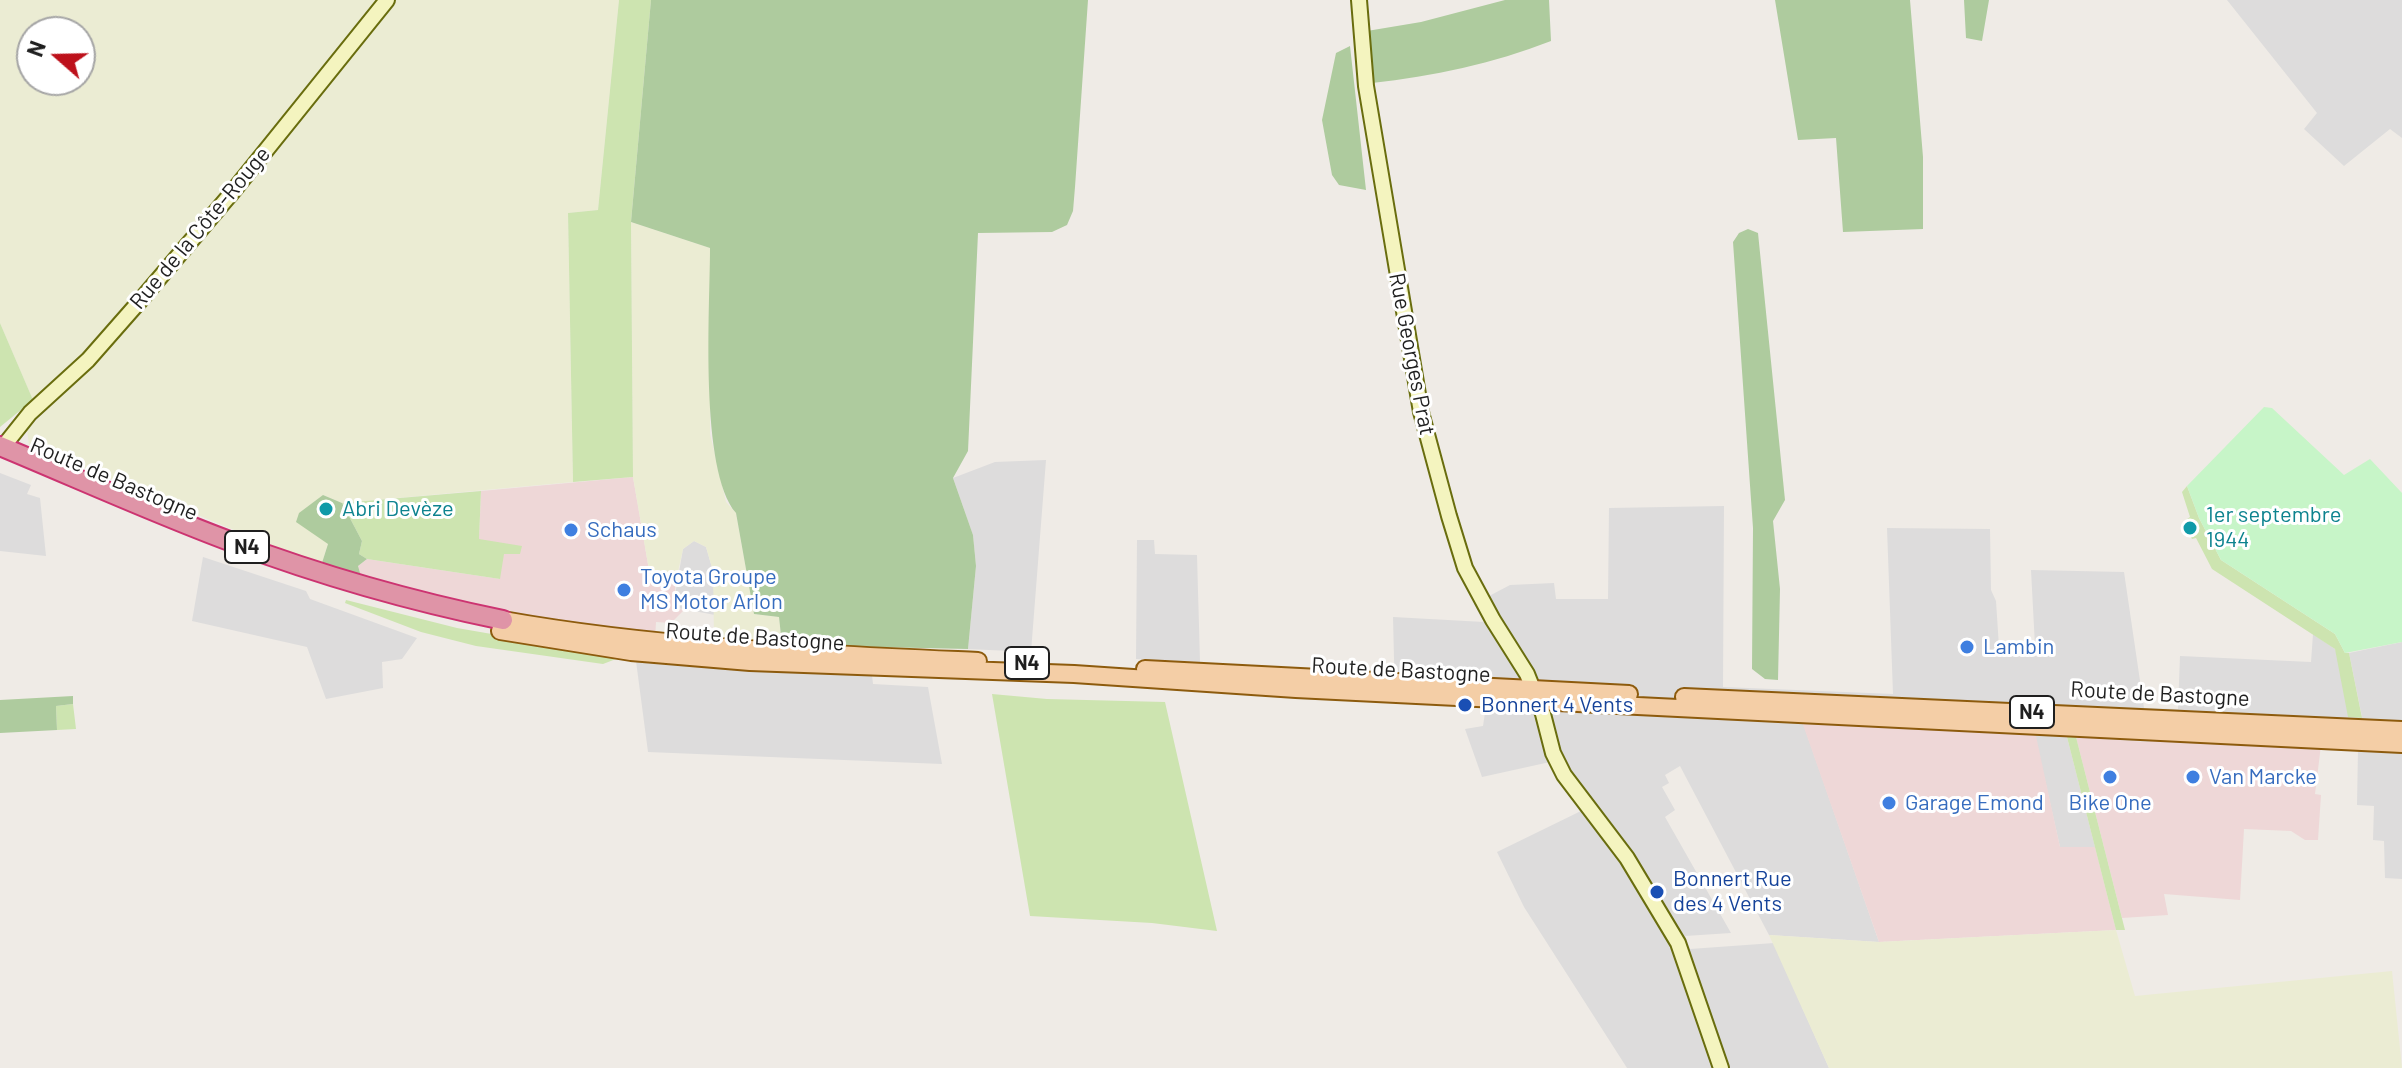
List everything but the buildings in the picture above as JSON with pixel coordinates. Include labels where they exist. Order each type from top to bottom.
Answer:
[{"type":"highway","name":"Route de Bastogne","points":[[1,450],[226,552],[317,584],[416,612],[502,626]]},
{"type":"main road","name":"Route de Bastogne","points":[[502,626],[631,652],[750,662],[1074,674],[1296,689],[1535,694],[2402,730]]},
{"type":"main road","name":"Route de Bastogne","points":[[1535,694],[2402,744]]},
{"type":"street","name":"Rue de la Côte-Rouge","points":[[1,450],[30,413],[88,360],[139,302],[230,195],[387,0]]},
{"type":"street","name":"Rue Georges Prat","points":[[1359,0],[1368,101],[1421,412],[1465,568],[1527,674],[1553,753],[1564,775],[1627,858],[1678,943],[1721,1068]]},
{"type":"shaded area","points":[[2227,0],[2402,0],[2402,138],[2390,129],[2344,166],[2304,129],[2317,113]]},
{"type":"shaded area","points":[[1046,460],[1031,652],[968,649],[976,566],[973,535],[953,478],[995,462]]},
{"type":"shaded area","points":[[0,473],[31,485],[27,494],[40,498],[46,556],[0,551]]},
{"type":"shaded area","points":[[633,477],[649,570],[653,579],[676,581],[673,608],[684,610],[671,623],[656,622],[655,642],[545,628],[504,611],[361,576],[358,566],[367,559],[500,579],[479,539],[481,491]]},
{"type":"shaded area","points":[[1724,506],[1723,687],[1893,694],[1887,528],[1990,529],[1991,590],[1996,601],[1999,647],[2035,646],[2031,570],[2124,572],[2144,708],[2178,709],[2180,656],[2311,662],[2313,634],[2335,649],[2362,717],[2349,653],[2402,642],[2402,879],[2385,878],[2384,841],[2373,840],[2374,806],[2357,805],[2358,750],[2351,750],[2351,747],[2164,738],[2148,742],[2067,737],[2095,847],[2060,847],[2035,736],[1802,720],[1879,942],[1769,935],[1680,766],[1665,775],[1669,783],[1662,787],[1675,810],[1665,817],[1731,933],[1685,936],[1690,949],[1774,943],[1829,1068],[1627,1068],[1524,907],[1497,852],[1583,810],[1550,762],[1482,777],[1465,729],[1483,726],[1486,706],[1395,699],[1393,617],[1484,622],[1474,604],[1510,585],[1554,583],[1556,599],[1608,599],[1609,508]]},
{"type":"shaded area","points":[[1137,540],[1154,540],[1155,554],[1197,555],[1200,662],[1136,659]]},
{"type":"shaded area","points":[[694,541],[706,547],[713,571],[715,615],[673,607],[683,549]]},
{"type":"shaded area","points":[[203,557],[306,591],[310,599],[417,638],[402,659],[382,662],[383,688],[326,699],[307,647],[192,621]]},
{"type":"shaded area","points":[[636,661],[872,675],[873,684],[928,687],[942,764],[648,752]]},
{"type":"shaded area","points":[[1801,719],[2016,731],[2036,736],[2060,847],[2095,847],[2116,930],[1879,942]]},
{"type":"shaded area","points":[[2076,737],[2147,742],[2164,738],[2321,745],[2315,794],[2321,795],[2318,840],[2305,840],[2291,831],[2244,829],[2240,900],[2164,894],[2168,915],[2122,918]]},
{"type":"green space","points":[[0,0],[383,0],[121,318],[33,400],[0,323]]},
{"type":"green space","points":[[393,0],[619,0],[598,210],[568,213],[573,482],[342,503],[323,495],[328,544],[321,566],[29,445],[27,430],[85,372]]},
{"type":"green space","points":[[619,0],[651,0],[631,222],[633,477],[573,482],[568,213],[598,210]]},
{"type":"green space","points":[[651,0],[1088,0],[1073,211],[1067,225],[1052,232],[978,233],[968,451],[953,478],[973,535],[976,566],[968,649],[782,645],[779,617],[754,614],[736,513],[724,492],[716,462],[709,387],[710,248],[631,222]]},
{"type":"green space","points":[[1505,0],[1549,0],[1551,41],[1463,68],[1372,83],[1367,31],[1421,22]]},
{"type":"green space","points":[[1775,0],[1910,0],[1923,157],[1923,229],[1843,232],[1836,138],[1798,140]]},
{"type":"green space","points":[[1964,0],[1989,0],[1982,41],[1966,38]]},
{"type":"green space","points":[[1350,46],[1366,190],[1339,185],[1332,175],[1322,120],[1336,53]]},
{"type":"green space","points":[[631,222],[710,248],[710,434],[726,502],[736,513],[754,614],[779,617],[782,645],[731,644],[714,637],[713,571],[706,547],[694,541],[683,549],[676,581],[653,579],[649,570],[633,477]]},
{"type":"green space","points":[[1748,229],[1758,233],[1785,500],[1773,521],[1780,589],[1778,680],[1765,679],[1752,669],[1753,528],[1733,242],[1739,233]]},
{"type":"green space","points":[[0,323],[33,400],[0,427]]},
{"type":"green space","points":[[2264,407],[2272,408],[2344,475],[2370,459],[2402,493],[2402,642],[2345,653],[2335,634],[2221,560],[2199,518],[2187,486]]},
{"type":"green space","points":[[2187,486],[2199,518],[2221,560],[2335,634],[2345,653],[2349,653],[2362,718],[2348,717],[2335,649],[2212,569],[2196,538],[2192,539],[2183,522],[2190,517],[2182,492]]},
{"type":"green space","points":[[481,491],[479,539],[522,546],[520,554],[504,554],[500,579],[367,559],[359,554],[362,541],[342,503]]},
{"type":"green space","points":[[323,495],[342,503],[362,541],[359,554],[367,559],[358,566],[361,576],[321,566],[328,544],[296,522],[299,513]]},
{"type":"green space","points":[[346,600],[457,628],[613,655],[616,659],[603,664],[476,646],[421,632],[345,603]]},
{"type":"green space","points":[[992,694],[1047,699],[1165,702],[1217,931],[1152,923],[1030,916]]},
{"type":"green space","points":[[73,696],[73,704],[56,706],[57,730],[0,733],[0,700]]},
{"type":"green space","points":[[73,704],[76,729],[57,730],[56,706]]},
{"type":"green space","points":[[2067,737],[2076,737],[2125,930],[2116,930]]},
{"type":"green space","points":[[2116,930],[2135,996],[2392,971],[2402,1068],[1829,1068],[1769,935],[1879,942]]},
{"type":"place","name":"Abri Devèze","points":[[326,509]]},
{"type":"place","name":"1er septembre 1944","points":[[2190,528]]},
{"type":"place","name":"Schaus","points":[[571,530]]},
{"type":"place","name":"Toyota Groupe MS Motor Arlon","points":[[624,590]]},
{"type":"place","name":"Lambin","points":[[1967,647]]},
{"type":"place","name":"Bonnert 4 Vents","points":[[1465,705]]},
{"type":"place","name":"Bike One","points":[[2110,777]]},
{"type":"place","name":"Van Marcke","points":[[2193,777]]},
{"type":"place","name":"Garage Emond","points":[[1889,803]]},
{"type":"place","name":"Bonnert Rue des 4 Vents","points":[[1657,892]]}]
